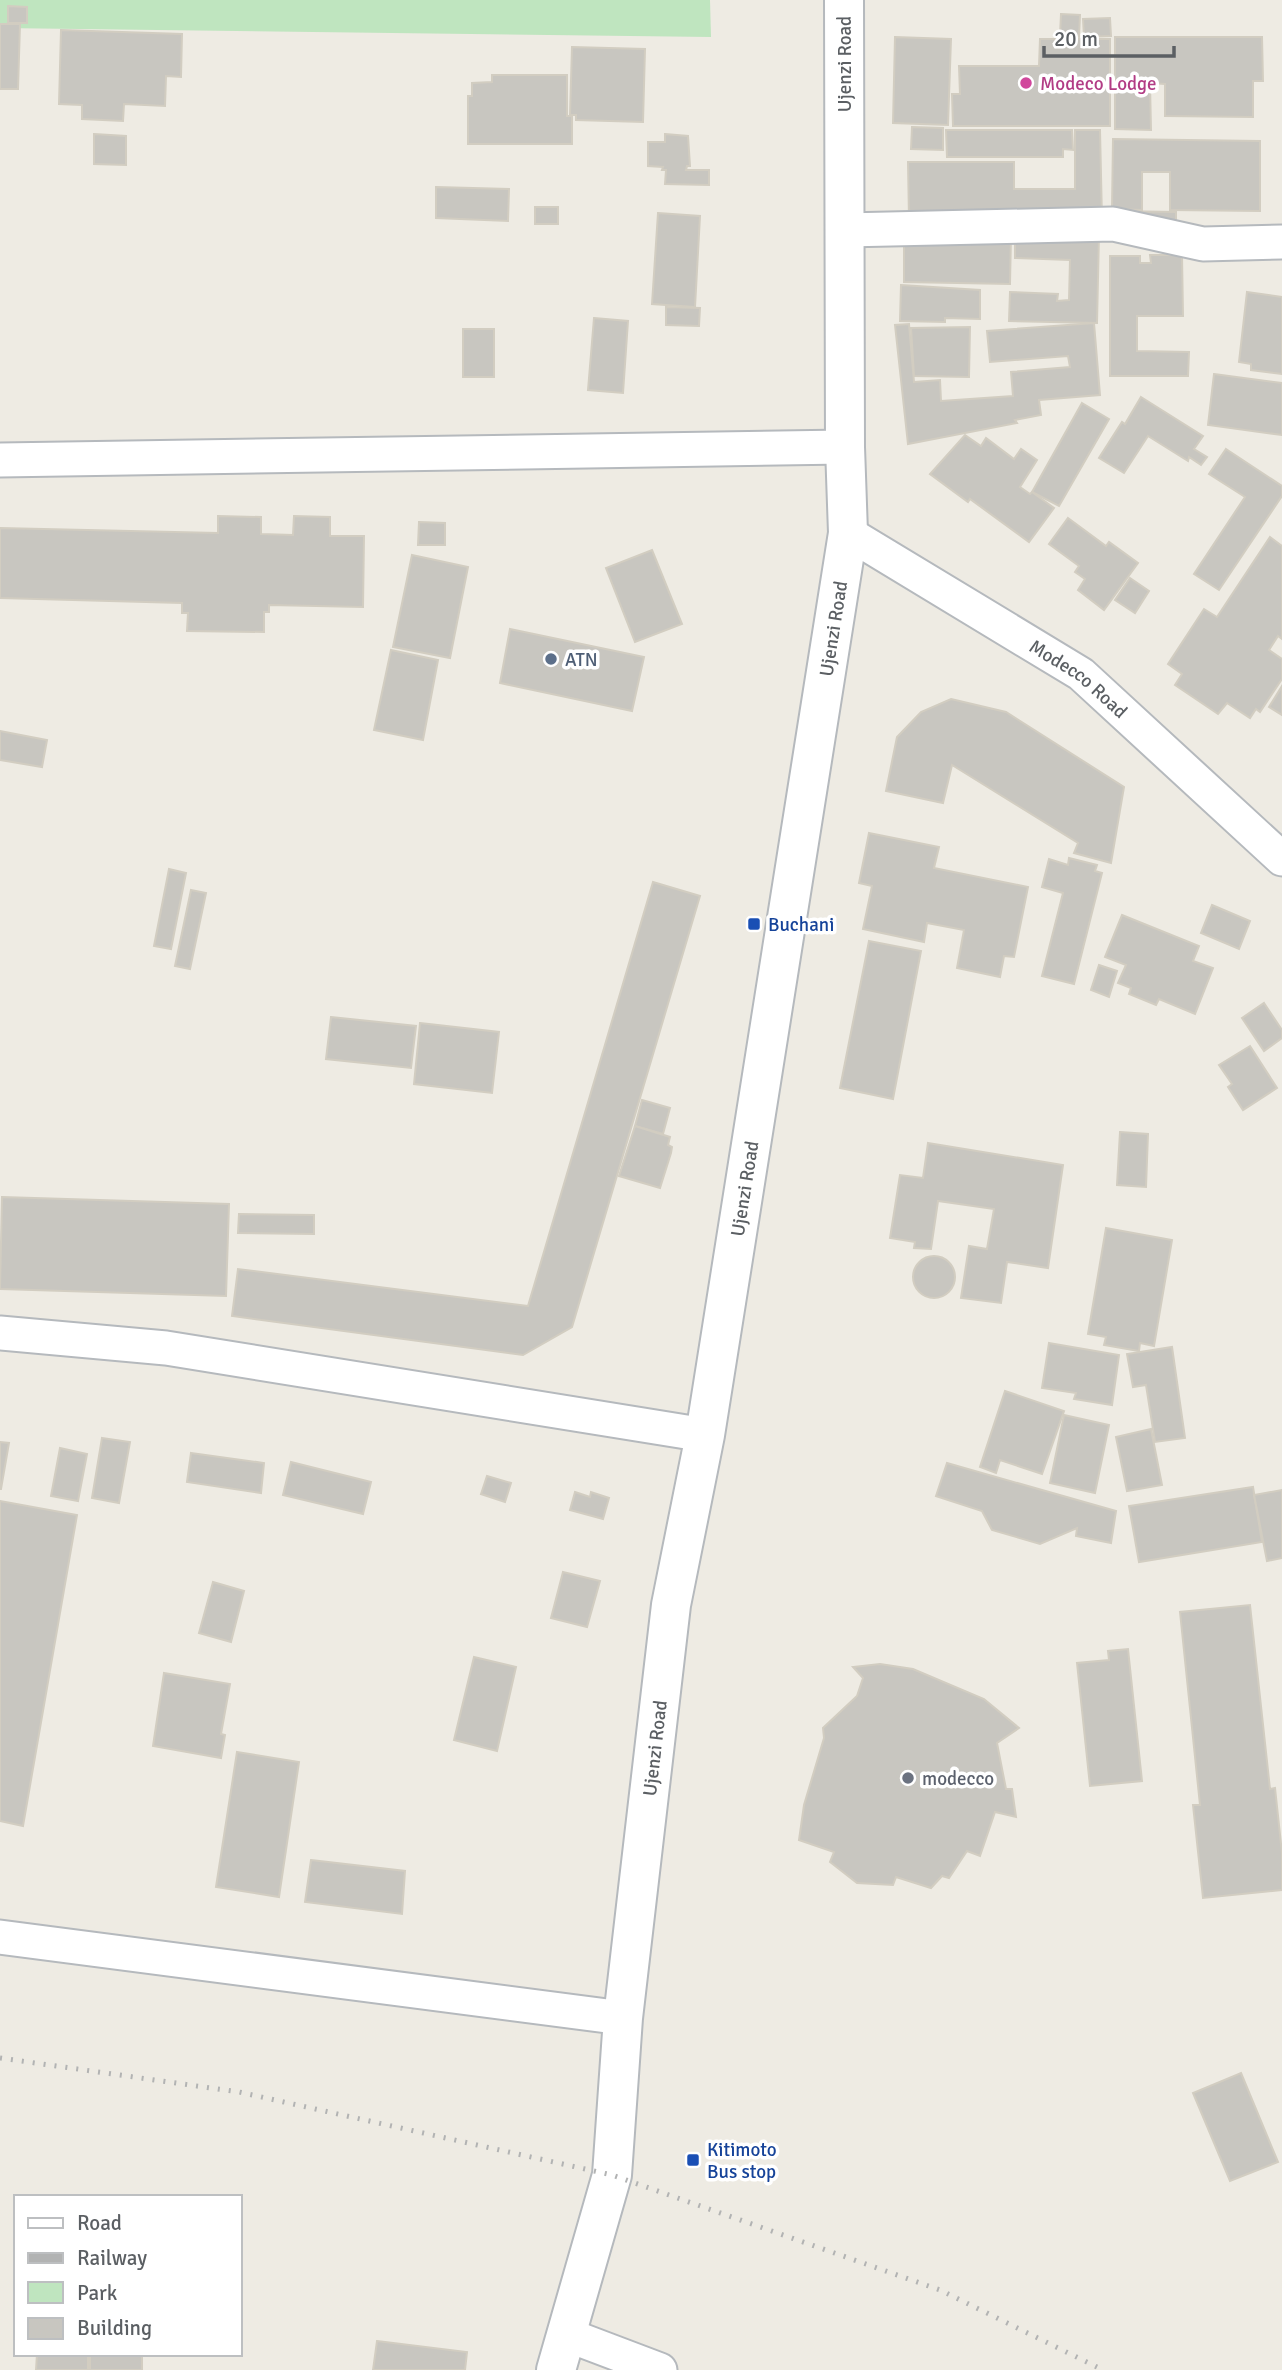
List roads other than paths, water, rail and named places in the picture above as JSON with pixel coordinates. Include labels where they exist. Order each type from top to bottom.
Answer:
[{"type":"street","name":"Ujenzi Road","points":[[560,2352],[612,2175],[623,2018],[671,1605],[705,1435],[848,533],[845,447],[844,0]]},
{"type":"street","points":[[845,230],[1113,224],[1203,244],[1282,242]]},
{"type":"street","points":[[0,460],[845,447]]},
{"type":"street","name":"Modecco Road","points":[[848,533],[1081,674],[1282,859]]},
{"type":"street","points":[[0,1333],[166,1348],[705,1435]]},
{"type":"street","points":[[0,1937],[623,2018]]},
{"type":"street","points":[[560,2352],[660,2370]]},
{"type":"railway","points":[[0,2058],[239,2092],[612,2175],[940,2290],[1103,2370]]},
{"type":"place","name":"Modeco Lodge","points":[[1026,83]]},
{"type":"place","name":"ATN","points":[[551,659]]},
{"type":"place","name":"Buchani","points":[[754,924]]},
{"type":"place","name":"modecco","points":[[908,1778]]},
{"type":"place","name":"Kitimoto Bus stop","points":[[693,2160]]}]
